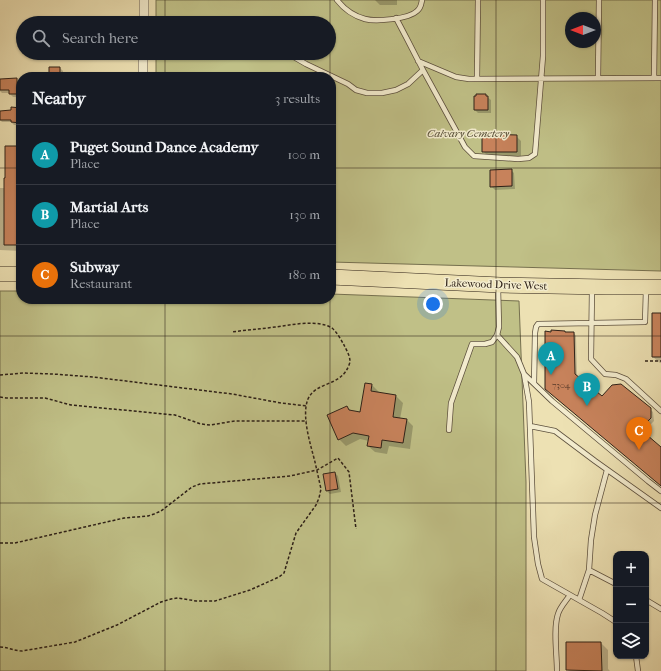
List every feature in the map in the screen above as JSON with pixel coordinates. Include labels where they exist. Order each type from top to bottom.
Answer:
[{"type":"main road","points":[[0,274],[16,274]]},
{"type":"main road","name":"Lakewood Drive West","points":[[336,277],[498,285],[654,287]]},
{"type":"street","points":[[144,0],[144,16]]},
{"type":"street","points":[[143,60],[143,72]]},
{"type":"lane","points":[[337,0],[347,11],[364,19],[378,20],[402,17],[416,12],[421,6],[422,0]]},
{"type":"lane","points":[[477,79],[478,0]]},
{"type":"lane","points":[[396,18],[465,148],[474,156],[518,160],[529,158],[535,154],[541,78],[543,0]]},
{"type":"lane","points":[[598,78],[599,0]]},
{"type":"lane","points":[[654,78],[655,0]]},
{"type":"lane","points":[[299,60],[323,72]]},
{"type":"lane","points":[[418,61],[456,77],[477,79],[661,78]]},
{"type":"lane","points":[[336,78],[356,90],[367,93],[382,93],[396,90],[408,84],[423,70]]},
{"type":"lane","points":[[449,430],[451,403],[472,344],[485,344],[492,342],[497,336],[498,285]]},
{"type":"lane","points":[[592,287],[591,359],[605,374],[616,375],[626,379],[661,411]]},
{"type":"lane","points":[[534,383],[535,333],[538,324],[645,322],[654,287]]},
{"type":"lane","points":[[497,336],[517,357],[524,374],[529,402],[534,537],[542,579],[613,620]]},
{"type":"lane","points":[[524,374],[552,401],[661,491]]},
{"type":"lane","points":[[530,426],[555,431],[661,508]]},
{"type":"lane","points":[[579,600],[589,570],[591,540],[595,515],[607,470]]},
{"type":"lane","points":[[589,570],[613,582]]},
{"type":"lane","points":[[557,671],[555,625],[558,613],[570,595]]},
{"type":"lane","points":[[649,602],[661,608]]},
{"type":"lane","points":[[636,659],[638,671]]},
{"type":"path","points":[[0,647],[7,647],[16,651],[22,651],[75,642],[117,625],[161,602],[178,598],[196,601],[216,601],[250,590],[284,573],[296,533],[316,505],[321,489],[306,421],[308,400],[317,389],[339,379],[345,374],[350,364],[348,354],[342,341],[332,329],[322,324],[307,323],[232,332]]},
{"type":"path","points":[[645,361],[661,361]]},
{"type":"path","points":[[0,375],[24,373],[92,377],[232,394],[307,406]]},
{"type":"path","points":[[0,397],[45,398],[71,405],[175,415],[201,424],[210,425],[235,421],[306,421]]},
{"type":"path","points":[[0,543],[14,543],[124,518],[154,514],[161,511],[192,487],[200,484],[290,476],[317,470],[338,458],[348,472],[356,530]]},
{"type":"green space","name":"Calvary Cemetery","points":[[156,0],[661,0],[661,271],[336,262],[336,72],[156,72],[156,60],[336,60],[336,16],[156,16]]},
{"type":"green space","points":[[0,291],[16,291],[16,304],[336,304],[336,294],[519,301],[526,482],[526,671],[0,671]]},
{"type":"building","points":[[49,67],[60,67],[60,72],[49,72]]},
{"type":"building","points":[[16,78],[16,94],[9,94],[9,90],[0,90],[0,79]]},
{"type":"building","points":[[476,94],[486,94],[486,96],[488,96],[488,110],[474,110],[474,96],[476,96]]},
{"type":"building","points":[[11,107],[16,108],[16,122],[11,122],[11,120],[0,120],[0,111],[11,110]]},
{"type":"building","points":[[482,134],[517,135],[517,152],[482,152]]},
{"type":"building","points":[[5,146],[16,146],[16,245],[4,245]]},
{"type":"building","points":[[512,169],[512,186],[490,187],[490,170]]},
{"type":"building","points":[[652,313],[661,313],[661,357],[652,357]]},
{"type":"building","points":[[551,330],[574,332],[575,374],[602,396],[612,385],[621,384],[651,408],[651,418],[640,429],[661,447],[661,486],[545,389],[545,331],[551,332]]},
{"type":"building","points":[[365,383],[372,384],[371,391],[396,395],[393,417],[407,419],[403,443],[382,440],[381,448],[367,446],[369,436],[353,433],[338,440],[327,415],[347,406],[349,410],[360,412]]},
{"type":"building","points":[[335,472],[338,489],[326,491],[323,474]]},
{"type":"building","points":[[566,642],[601,642],[602,671],[566,670]]},
{"type":"place","name":"Puget Sound Dance Academy","points":[[551,375]]},
{"type":"place","name":"Martial Arts","points":[[587,406]]},
{"type":"place","name":"Subway","points":[[639,450]]}]
